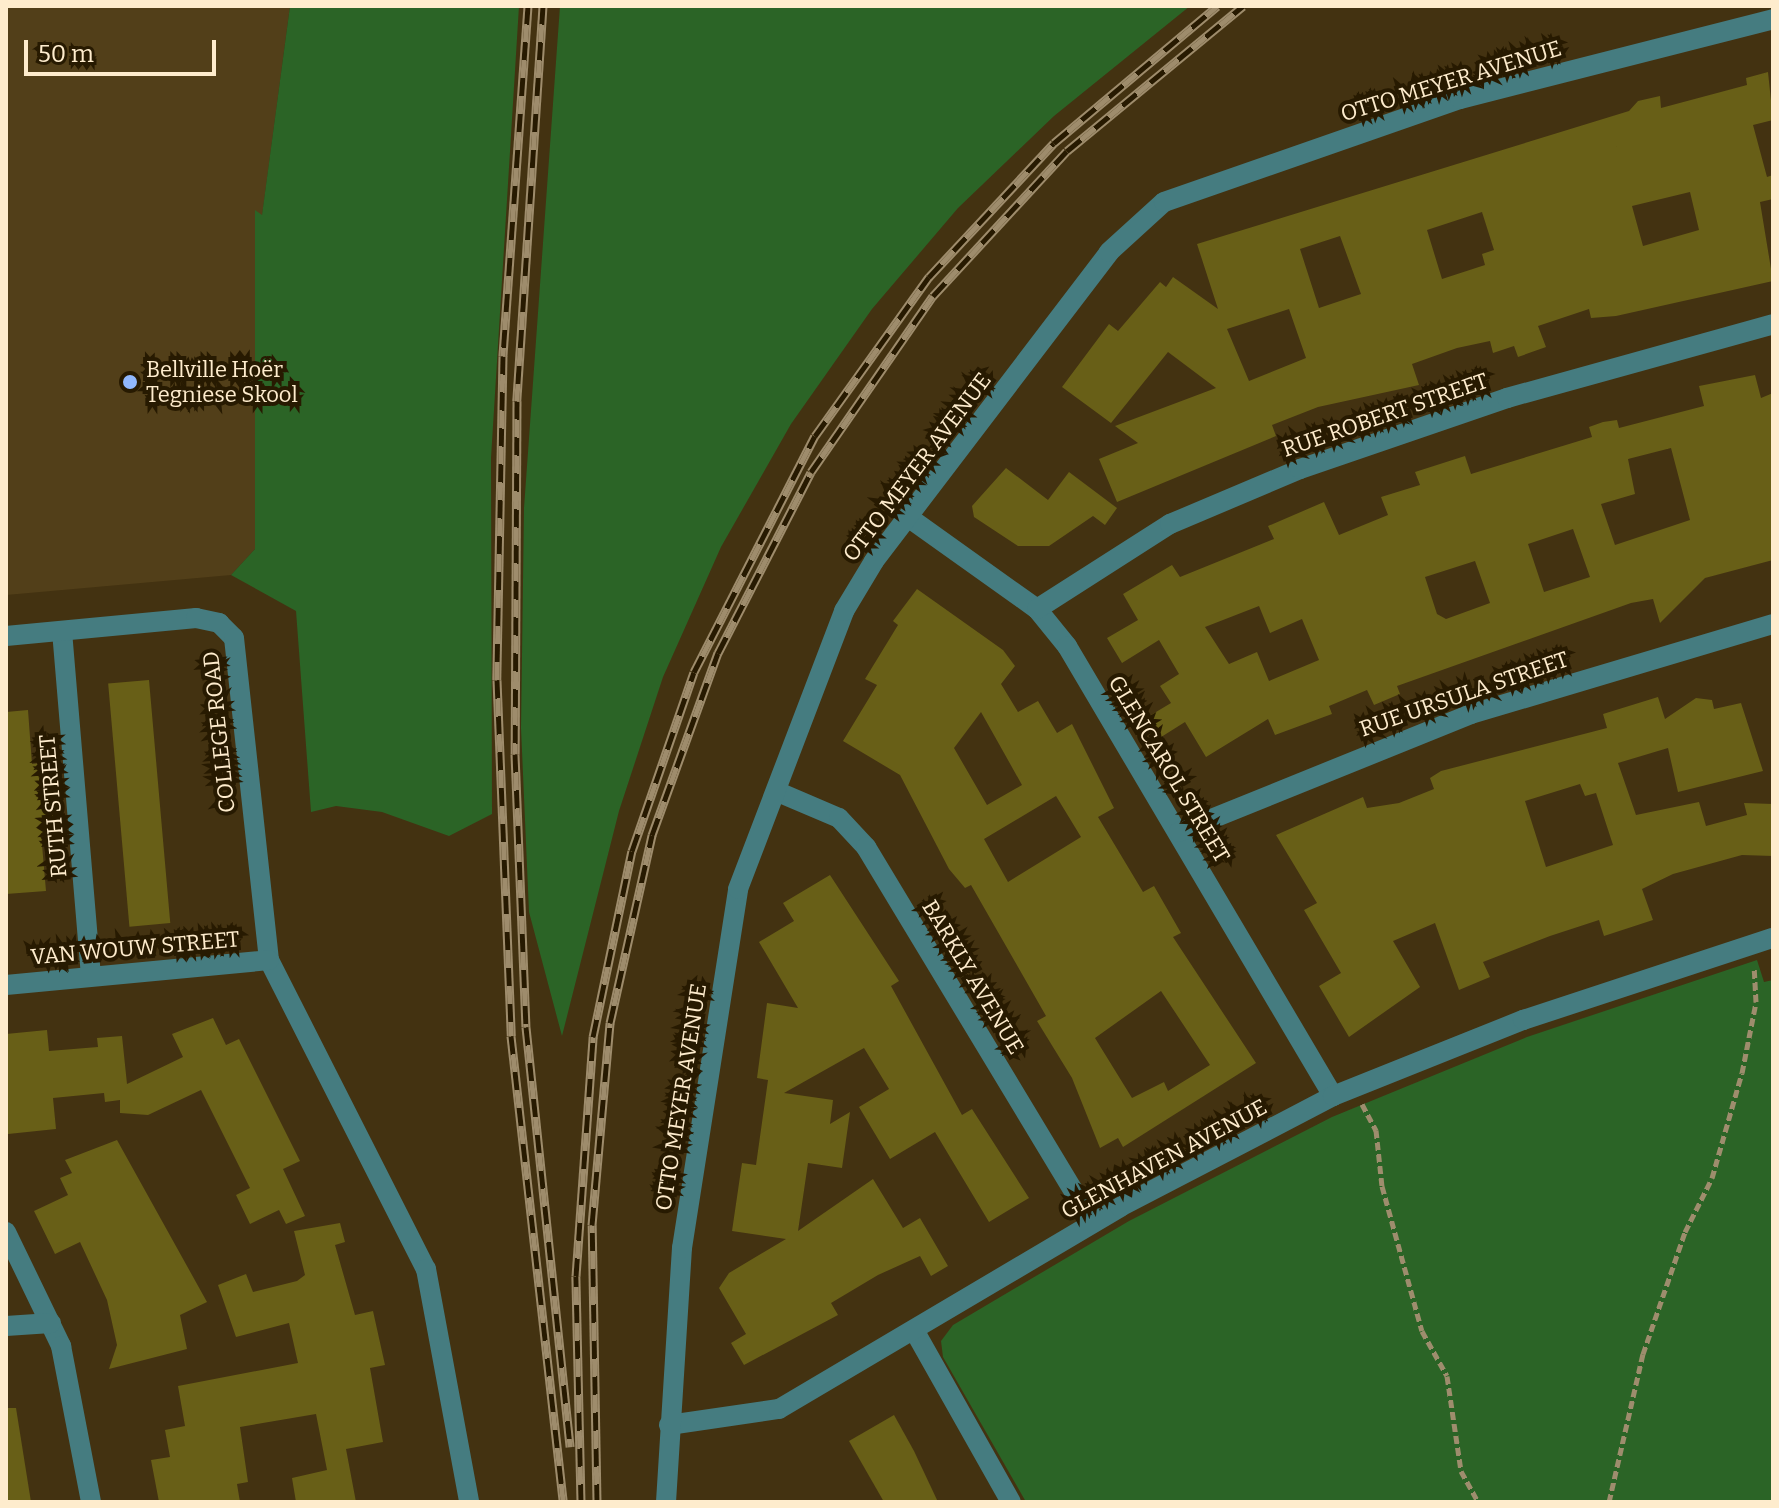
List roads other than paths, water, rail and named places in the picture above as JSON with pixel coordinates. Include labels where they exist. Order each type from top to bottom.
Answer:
[{"type":"street","name":"OTTO MEYER AVENUE","points":[[669,1425],[682,1248],[738,889],[778,792],[844,611],[908,517],[1109,252],[1164,202],[1460,99],[1773,19]]},
{"type":"street","name":"RUE ROBERT STREET","points":[[1037,609],[1170,524],[1300,469],[1507,398],[1773,324]]},
{"type":"street","name":"GLENCAROL STREET","points":[[908,517],[1037,609],[1067,646],[1333,1096]]},
{"type":"street","name":"COLLEGE ROAD","points":[[6,636],[196,618],[219,623],[234,638],[269,960]]},
{"type":"street","name":"RUE URSULA STREET","points":[[1179,832],[1471,714],[1773,624]]},
{"type":"street","name":"RUTH STREET","points":[[62,631],[91,976]]},
{"type":"street","name":"BARKLY AVENUE","points":[[778,792],[839,818],[866,847],[1093,1223]]},
{"type":"street","name":"GLENHAVEN AVENUE","points":[[669,1425],[779,1409],[1093,1223],[1333,1096],[1523,1020],[1773,938]]},
{"type":"street","name":"VAN WOUW STREET","points":[[6,985],[269,960]]},
{"type":"street","points":[[269,960],[426,1269],[469,1502]]},
{"type":"street","points":[[6,1232],[51,1323],[91,1502]]},
{"type":"street","points":[[6,1326],[51,1323]]},
{"type":"street","points":[[914,1330],[1011,1502]]},
{"type":"street","points":[[666,1502],[669,1425]]},
{"type":"railway","points":[[528,6],[503,356],[497,680],[511,1036],[563,1502]]},
{"type":"railway","points":[[543,6],[517,401],[515,754],[526,1027],[570,1447]]},
{"type":"railway","points":[[581,1502],[576,1276],[593,1037],[632,851],[694,672],[815,436],[929,277],[1054,143],[1217,6]]},
{"type":"railway","points":[[597,1502],[592,1225],[610,1023],[652,835],[718,653],[811,472],[933,296],[1067,151],[1243,6]]},
{"type":"place","name":"Bellville Hoër Tegniese Skool","points":[[130,382]]}]
